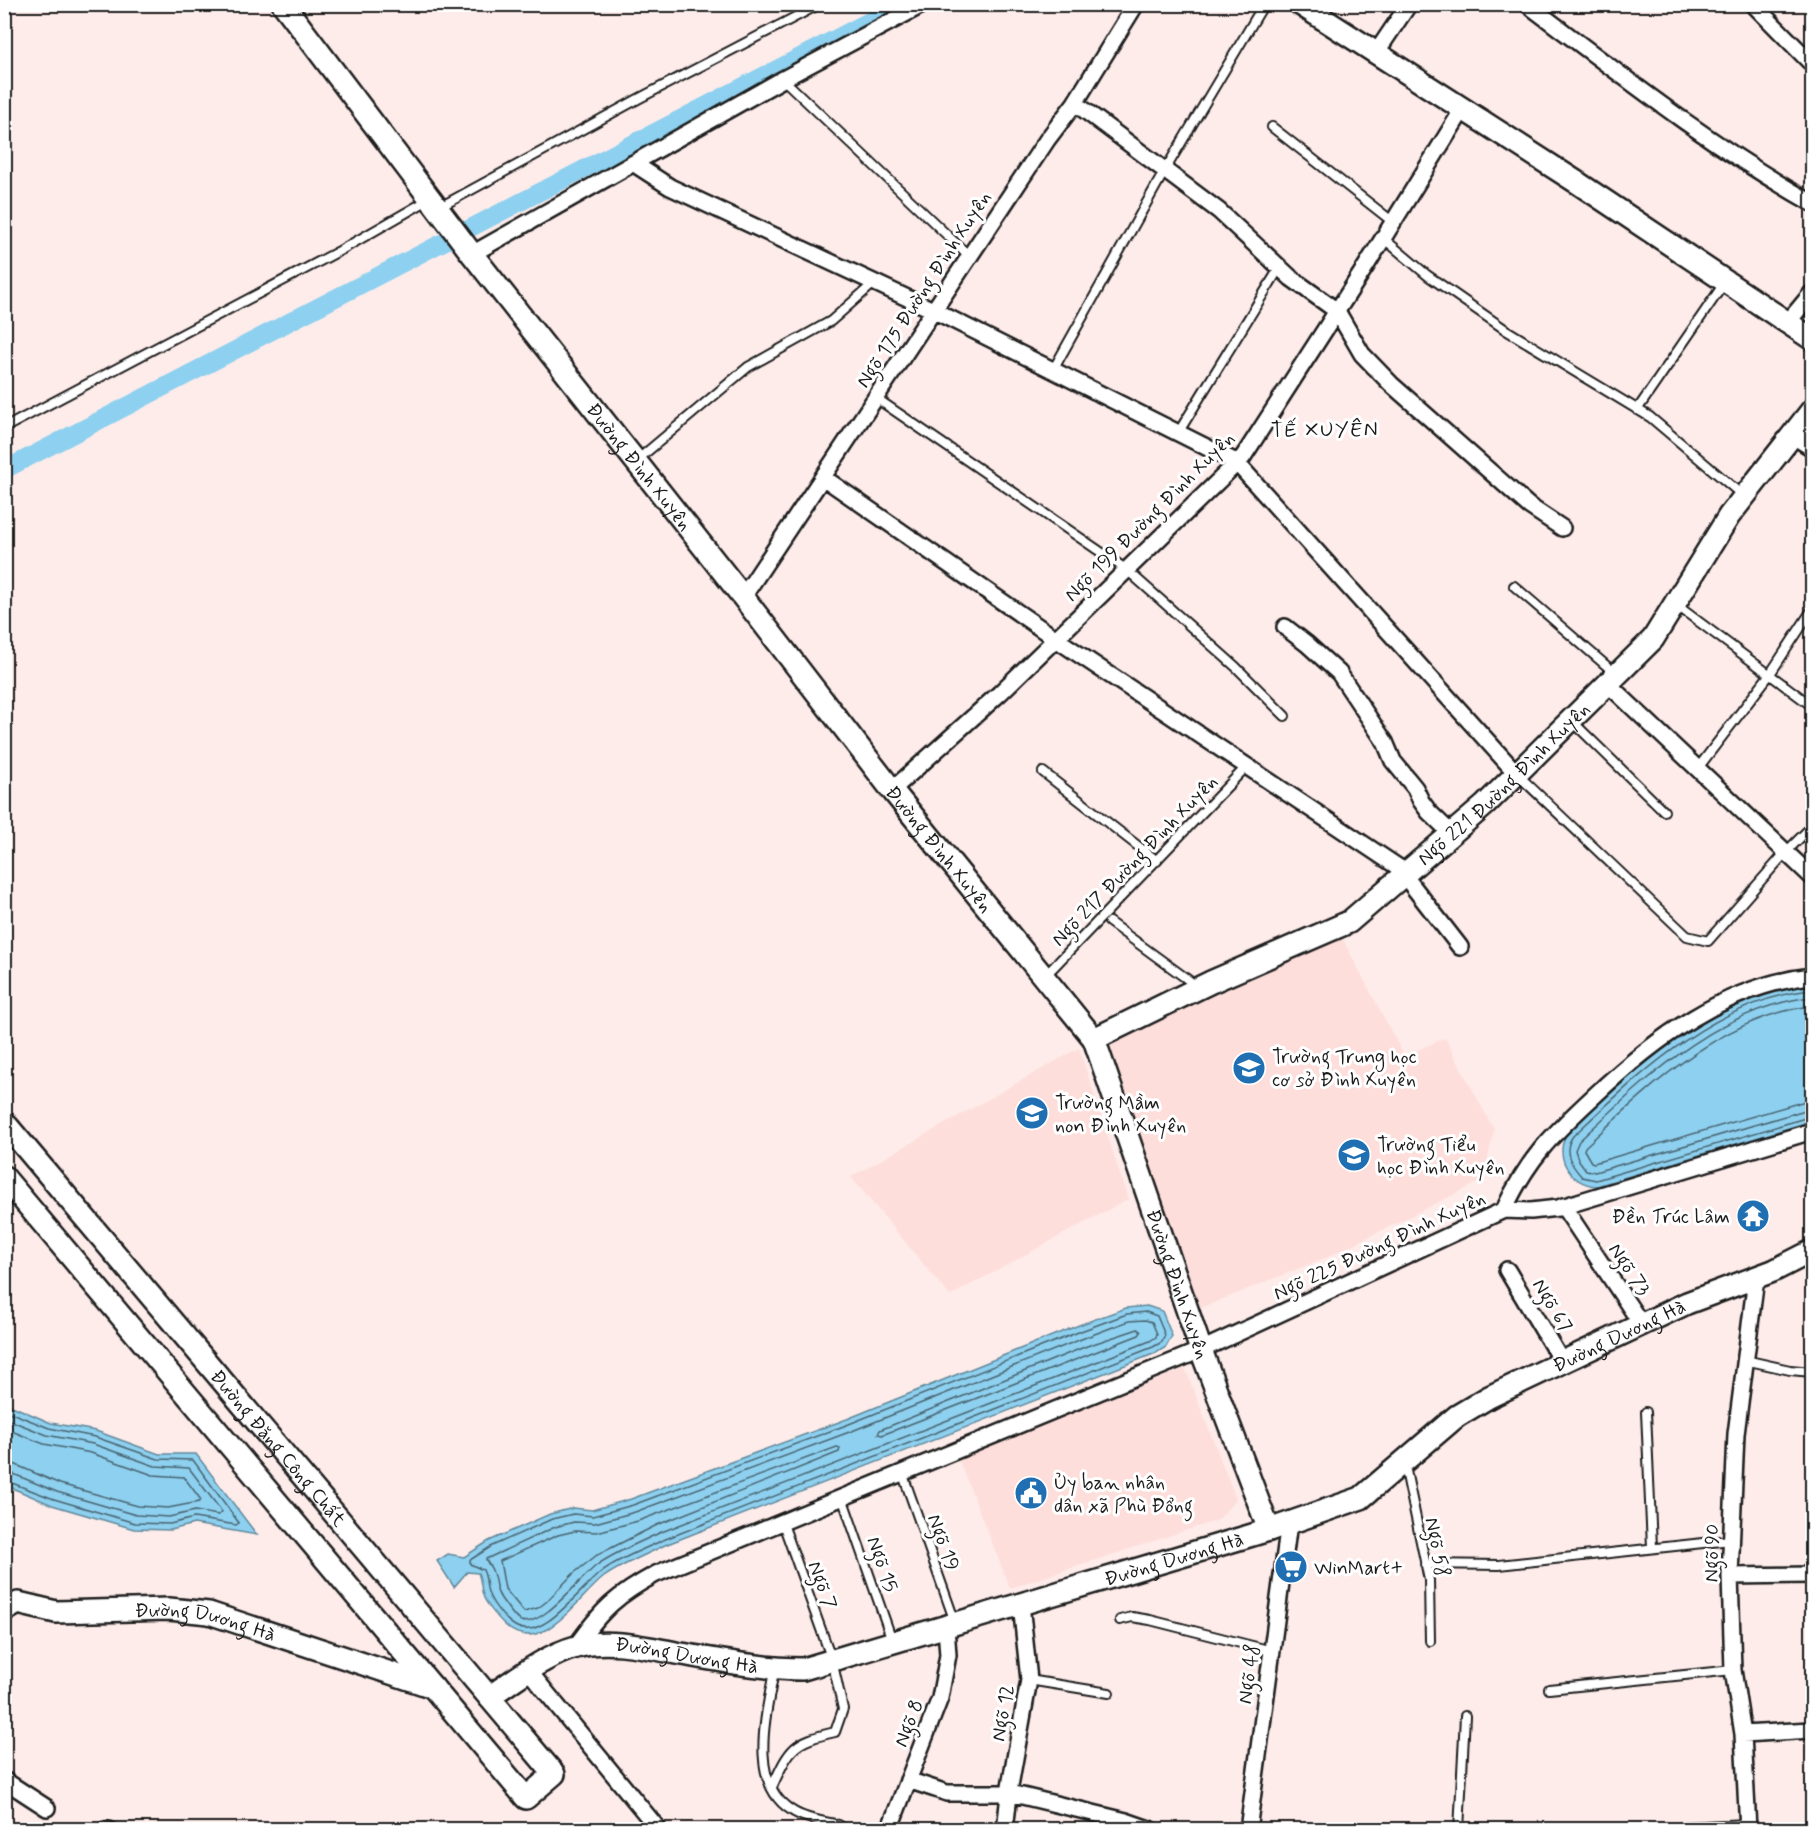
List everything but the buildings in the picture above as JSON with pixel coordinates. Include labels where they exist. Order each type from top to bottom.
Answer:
[{"type":"street","points":[[283,4],[435,203]]},
{"type":"street","points":[[469,250],[633,164],[783,79],[924,4]]},
{"type":"street","name":"Ngõ 175 Đường Đình Xuyên","points":[[743,597],[969,256],[1047,140],[1075,103],[1136,4]]},
{"type":"street","points":[[1300,4],[1812,339]]},
{"type":"street","points":[[1376,53],[1409,4]]},
{"type":"street","points":[[1527,4],[1657,101],[1769,179],[1812,203]]},
{"type":"street","points":[[1753,4],[1812,64]]},
{"type":"street","points":[[1075,103],[1220,211],[1291,278],[1337,311],[1362,354],[1391,384],[1529,506],[1562,528]]},
{"type":"street","name":"Ngõ 199 Đường Đình Xuyên","points":[[892,790],[1000,693],[1242,457],[1337,311],[1463,109]]},
{"type":"street","points":[[633,164],[670,188],[933,310],[1236,462],[1517,774]]},
{"type":"street","name":"Đường Đình Xuyên","points":[[435,203],[469,250],[892,790],[1094,1039],[1201,1350],[1269,1530]]},
{"type":"street","points":[[1788,322],[1812,293]]},
{"type":"street","name":"Ngõ 221 Đường Đình Xuyên","points":[[1094,1039],[1199,988],[1349,922],[1485,806],[1653,639],[1743,496],[1812,410]]},
{"type":"street","points":[[1793,436],[1812,448]]},
{"type":"street","points":[[824,478],[1056,639],[1405,874],[1460,947]]},
{"type":"street","points":[[1285,627],[1338,673],[1385,742],[1393,761],[1415,788],[1421,801],[1452,834]]},
{"type":"street","points":[[1613,679],[1698,768],[1812,877]]},
{"type":"street","name":"Ngõ 225 Đường Đình Xuyên","points":[[576,1646],[601,1613],[616,1598],[634,1586],[692,1558],[1201,1350],[1504,1210],[1517,1182],[1549,1138],[1648,1047],[1722,1002],[1762,986],[1812,976]]},
{"type":"street","name":"Đường Đặng Công Chất","points":[[4,1122],[554,1774],[526,1798],[4,1177]]},
{"type":"street","points":[[1504,1210],[1530,1211],[1563,1206],[1812,1132]]},
{"type":"street","name":"Ngõ 73","points":[[1563,1206],[1642,1325]]},
{"type":"street","name":"Đường Dương Hà","points":[[489,1697],[528,1670],[576,1646],[605,1644],[633,1646],[775,1669],[803,1669],[1269,1530],[1361,1498],[1457,1416],[1489,1397],[1687,1303],[1773,1271],[1812,1251]]},
{"type":"street","name":"Ngõ 67","points":[[1507,1270],[1562,1362]]},
{"type":"street","name":"Ngõ 90","points":[[1748,1827],[1743,1734],[1733,1670],[1730,1576],[1736,1434],[1756,1278]]},
{"type":"street","name":"Ngõ 48","points":[[1248,1830],[1289,1523]]},
{"type":"street","points":[[346,1582],[375,1562]]},
{"type":"street","points":[[1730,1576],[1812,1575]]},
{"type":"street","name":"Đường Dương Hà","points":[[4,1611],[18,1603],[56,1612],[168,1609],[209,1613],[434,1687]]},
{"type":"street","name":"Ngõ 12","points":[[1005,1830],[1029,1680],[1022,1604]]},
{"type":"street","name":"Ngõ 8","points":[[889,1830],[940,1698],[951,1625]]},
{"type":"street","points":[[528,1670],[659,1830]]},
{"type":"street","points":[[1743,1734],[1812,1730]]},
{"type":"street","points":[[4,1780],[47,1808]]},
{"type":"street","points":[[908,1780],[947,1793],[1010,1793],[1126,1821],[1152,1830]]},
{"type":"lane","points":[[4,428],[341,250],[820,4]]},
{"type":"lane","points":[[1053,370],[1165,170],[1264,4]]},
{"type":"lane","points":[[783,79],[969,256]]},
{"type":"lane","points":[[1272,127],[1393,222]]},
{"type":"lane","points":[[1383,238],[1427,275],[1506,330],[1650,417],[1743,496]]},
{"type":"lane","points":[[1178,433],[1280,267]]},
{"type":"lane","points":[[1637,410],[1726,281]]},
{"type":"lane","points":[[636,461],[748,368],[831,321],[874,283]]},
{"type":"lane","points":[[876,398],[1127,570],[1236,667],[1285,716]]},
{"type":"lane","points":[[1514,586],[1613,679]]},
{"type":"lane","points":[[1673,604],[1812,706]]},
{"type":"lane","points":[[1698,768],[1770,674],[1812,610]]},
{"type":"lane","points":[[1571,720],[1664,811]]},
{"type":"lane","name":"Ngõ 217 Đường Đình Xuyên","points":[[1044,977],[1247,766]]},
{"type":"lane","points":[[1043,772],[1157,861]]},
{"type":"lane","points":[[1517,774],[1687,936],[1708,941],[1786,852],[1812,826]]},
{"type":"lane","points":[[1109,922],[1199,988]]},
{"type":"lane","points":[[1745,1360],[1790,1370],[1812,1372]]},
{"type":"lane","points":[[1646,1412],[1652,1547]]},
{"type":"lane","name":"Ngõ 58","points":[[1404,1461],[1429,1580],[1430,1641]]},
{"type":"lane","name":"Ngõ 19","points":[[902,1472],[951,1625]]},
{"type":"lane","name":"Ngõ 15","points":[[842,1497],[893,1642]]},
{"type":"lane","name":"Ngõ 7","points":[[772,1787],[788,1754],[797,1744],[809,1738],[835,1732],[843,1709],[832,1660],[782,1521]]},
{"type":"lane","points":[[1425,1564],[1499,1565],[1731,1540]]},
{"type":"lane","points":[[1120,1620],[1132,1617],[1150,1620],[1272,1651]]},
{"type":"lane","points":[[775,1669],[762,1744],[763,1761],[772,1787],[782,1803],[791,1810],[803,1816],[839,1825]]},
{"type":"lane","points":[[1549,1689],[1733,1670]]},
{"type":"lane","points":[[1029,1680],[1109,1693]]},
{"type":"lane","points":[[1459,1830],[1465,1716]]},
{"type":"lane","points":[[1675,1830],[1682,1827],[1748,1827]]},
{"type":"shaded area","points":[[1341,936],[1404,1056],[1445,1038],[1494,1130],[1483,1180],[1330,1256],[1201,1308],[1154,1190],[1110,1044]]},
{"type":"shaded area","name":"Trường Mầm non Đình Xuyên","points":[[1079,1048],[1128,1199],[950,1296],[851,1177]]},
{"type":"shaded area","points":[[1185,1368],[1236,1499],[1218,1520],[1010,1588],[958,1458]]},
{"type":"water","points":[[1812,984],[1812,1121],[1597,1186],[1587,1184],[1572,1175],[1566,1167],[1562,1150],[1568,1132],[1649,1060],[1710,1017],[1743,1001],[1777,989]]},
{"type":"water","points":[[1147,1306],[1162,1311],[1172,1336],[1166,1347],[1156,1353],[665,1545],[611,1572],[558,1621],[532,1635],[519,1634],[505,1625],[494,1613],[482,1593],[478,1573],[467,1572],[454,1587],[437,1561],[448,1554],[464,1557],[489,1541],[550,1514],[573,1508],[592,1510],[631,1499],[847,1419],[1079,1325],[1126,1308]]},
{"type":"water","points":[[5,1403],[51,1423],[96,1431],[159,1454],[196,1454],[257,1535],[194,1524],[171,1530],[134,1529],[52,1505],[5,1485]]},
{"type":"waterway","points":[[4,470],[902,4]]},
{"type":"place","name":"Trường Trung học cơ sở Đình Xuyên","points":[[1249,1068]]},
{"type":"place","name":"Trường Mầm non Đình Xuyên","points":[[1032,1113]]},
{"type":"place","name":"Trường Tiểu học Đình Xuyên","points":[[1354,1155]]},
{"type":"place","name":"Đền Trúc Lâm","points":[[1753,1216]]},
{"type":"place","name":"Ủy ban nhân dân xã Phù Đổng","points":[[1031,1493]]},
{"type":"place","name":"WinMart+","points":[[1291,1567]]},
{"type":"district","name":"TẾ XUYÊN","points":[[1325,429]]}]
